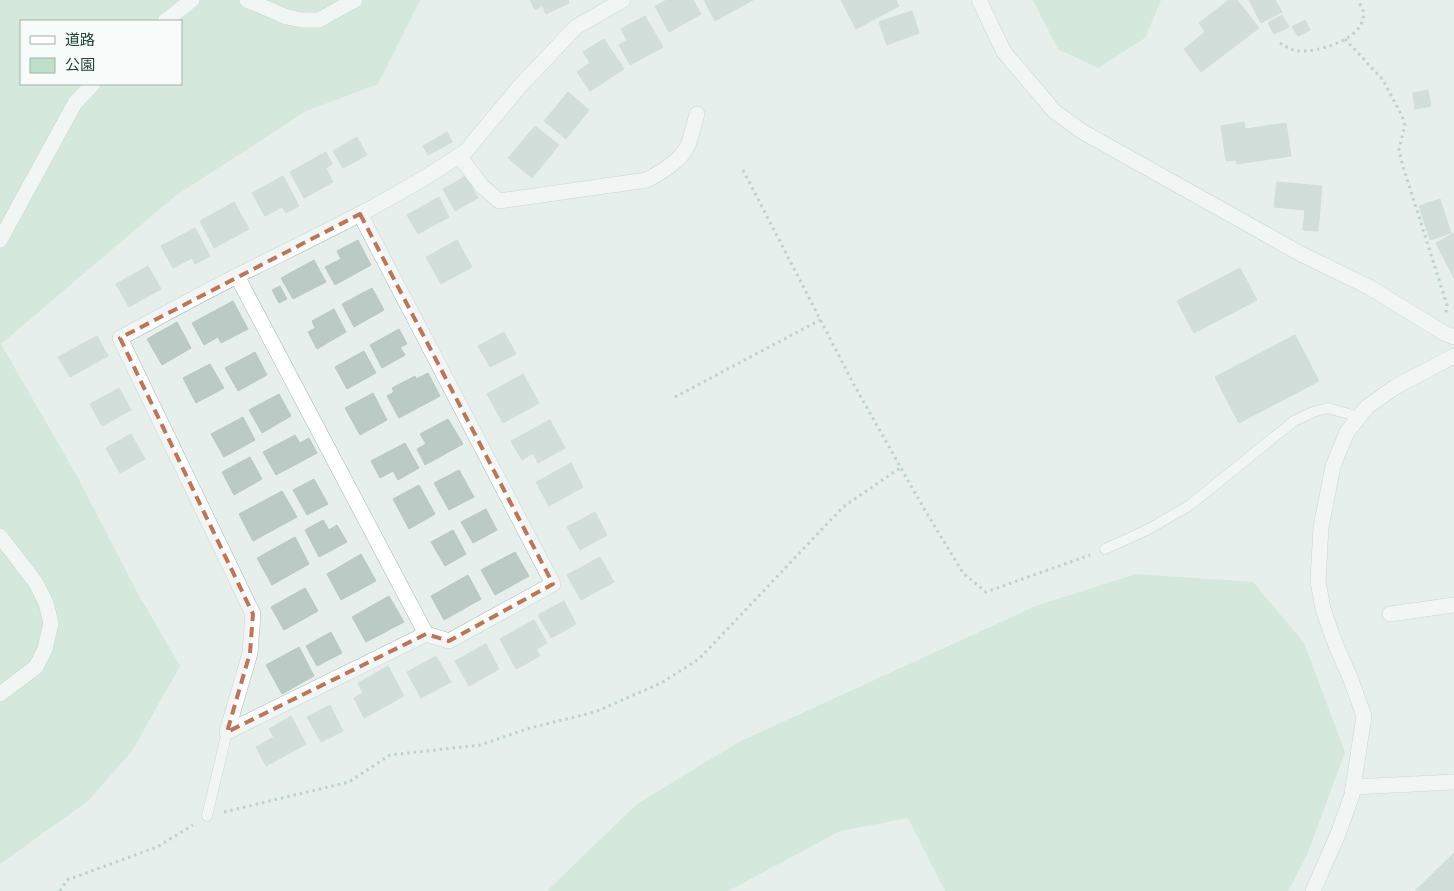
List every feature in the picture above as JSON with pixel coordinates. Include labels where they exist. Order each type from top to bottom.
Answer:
[{"type":"street","points":[[166,20],[192,0]]},
{"type":"street","points":[[247,0],[287,17],[302,20],[319,20],[355,0]]},
{"type":"street","points":[[227,732],[250,653],[253,614],[120,338],[360,214],[427,177],[459,156],[466,151],[520,86],[576,27],[623,0]]},
{"type":"street","points":[[979,0],[1004,52],[1055,112],[1083,132],[1301,254],[1369,287],[1449,334]]},
{"type":"street","points":[[0,240],[75,103],[92,85]]},
{"type":"street","points":[[459,156],[482,186],[499,201],[646,180],[660,173],[676,160],[687,147],[697,114]]},
{"type":"street","points":[[227,732],[426,634],[449,641],[553,584],[360,214]]},
{"type":"street","points":[[237,276],[426,634]]},
{"type":"street","points":[[1313,891],[1338,834],[1352,795],[1364,716],[1351,680],[1334,643],[1323,609],[1318,581],[1318,552],[1321,527],[1333,466],[1348,432],[1367,407],[1395,387],[1454,356]]},
{"type":"street","points":[[0,536],[36,583],[46,603],[51,623],[45,649],[36,667],[0,694]]},
{"type":"street","points":[[1390,614],[1454,605]]},
{"type":"street","points":[[1354,786],[1454,782]]},
{"type":"lane","points":[[1105,549],[1149,529],[1190,505],[1294,421],[1312,412],[1328,408],[1359,417]]},
{"type":"lane","points":[[207,816],[227,732]]},
{"type":"path","points":[[1280,43],[1294,51],[1307,52],[1323,48],[1354,34],[1363,21],[1363,10],[1357,0]]},
{"type":"path","points":[[1345,39],[1383,80],[1402,116],[1405,125],[1398,149],[1400,160],[1447,305],[1449,334]]},
{"type":"path","points":[[743,170],[853,383],[900,468],[963,573],[986,592],[1105,549]]},
{"type":"path","points":[[675,398],[820,320]]},
{"type":"path","points":[[60,891],[67,880],[157,847],[207,816],[349,782],[390,756],[480,745],[530,728],[595,712],[660,683],[699,659],[843,507],[900,468]]},
{"type":"highlighted area","points":[[360,214],[553,584],[449,641],[426,634],[227,732],[250,653],[253,614],[120,338]]},
{"type":"green space","points":[[0,0],[420,0],[378,84],[306,111],[175,196],[1,344],[78,478],[137,592],[180,666],[132,751],[88,801],[0,864]]},
{"type":"green space","points":[[1033,0],[1161,0],[1145,38],[1098,68],[1058,49]]},
{"type":"green space","points":[[1136,574],[1253,582],[1304,643],[1345,752],[1307,855],[1288,891],[945,891],[908,818],[840,831],[728,891],[547,891],[637,804],[739,742],[1036,606]]},
{"type":"building","points":[[530,0],[568,0],[569,3],[546,14],[542,6],[535,10]]},
{"type":"building","points":[[667,0],[693,0],[701,14],[669,32],[655,6]]},
{"type":"building","points":[[704,0],[753,0],[715,21]]},
{"type":"building","points":[[841,0],[896,0],[899,6],[856,29]]},
{"type":"building","points":[[1229,0],[1237,0],[1259,28],[1201,72],[1184,49],[1205,32],[1199,23]]},
{"type":"building","points":[[1249,0],[1275,0],[1282,12],[1261,23]]},
{"type":"building","points":[[912,11],[919,33],[887,45],[879,22]]},
{"type":"building","points":[[1282,15],[1289,27],[1274,34],[1268,23]]},
{"type":"building","points":[[645,16],[663,47],[630,65],[619,45],[627,40],[621,29]]},
{"type":"building","points":[[1305,20],[1310,30],[1298,36],[1292,27]]},
{"type":"building","points":[[604,39],[624,69],[590,91],[577,72],[590,63],[583,52]]},
{"type":"building","points":[[1428,90],[1431,106],[1415,109],[1413,93]]},
{"type":"building","points":[[568,92],[589,110],[566,139],[544,121]]},
{"type":"building","points":[[1244,122],[1245,129],[1286,123],[1291,156],[1237,164],[1236,160],[1226,161],[1221,126]]},
{"type":"building","points":[[535,126],[559,145],[532,178],[508,158]]},
{"type":"building","points":[[447,132],[452,142],[428,155],[423,146]]},
{"type":"building","points":[[357,137],[367,155],[343,168],[333,151]]},
{"type":"building","points":[[326,152],[332,164],[326,168],[333,182],[304,198],[290,172]]},
{"type":"building","points":[[283,176],[299,206],[286,213],[282,207],[265,216],[252,193]]},
{"type":"building","points":[[466,176],[478,198],[455,211],[443,189]]},
{"type":"building","points":[[1277,182],[1322,186],[1318,231],[1303,230],[1305,210],[1274,207]]},
{"type":"building","points":[[439,197],[449,217],[418,234],[407,215]]},
{"type":"building","points":[[1440,199],[1451,233],[1430,240],[1419,206]]},
{"type":"building","points":[[234,202],[249,229],[214,248],[200,221]]},
{"type":"building","points":[[195,228],[210,256],[195,264],[192,258],[173,268],[161,246]]},
{"type":"building","points":[[1454,233],[1454,278],[1436,243]]},
{"type":"building","points":[[358,240],[371,265],[335,285],[325,267],[341,259],[337,251]]},
{"type":"building","points":[[457,240],[472,267],[441,284],[426,257]]},
{"type":"building","points":[[314,260],[326,282],[293,299],[281,278]]},
{"type":"building","points":[[148,266],[161,289],[129,307],[116,284]]},
{"type":"building","points":[[1240,268],[1257,300],[1194,333],[1177,301]]},
{"type":"building","points":[[280,286],[287,299],[279,303],[272,290]]},
{"type":"building","points":[[372,288],[384,310],[354,327],[342,304]]},
{"type":"building","points":[[233,301],[248,329],[221,343],[218,337],[204,345],[192,323]]},
{"type":"building","points":[[334,309],[346,332],[317,349],[308,332],[315,328],[312,321]]},
{"type":"building","points":[[177,322],[191,348],[162,365],[147,339]]},
{"type":"building","points":[[399,329],[407,344],[400,347],[405,355],[382,368],[370,345]]},
{"type":"building","points":[[504,332],[516,354],[490,367],[478,346]]},
{"type":"building","points":[[1295,335],[1319,381],[1239,423],[1215,377]]},
{"type":"building","points":[[97,336],[108,356],[70,377],[58,357]]},
{"type":"building","points":[[364,351],[376,373],[347,389],[335,367]]},
{"type":"building","points":[[255,352],[267,375],[238,391],[225,368]]},
{"type":"building","points":[[210,364],[224,388],[196,403],[183,378]]},
{"type":"building","points":[[428,373],[440,396],[399,418],[387,396],[394,392],[392,388],[415,376],[416,379]]},
{"type":"building","points":[[523,374],[539,403],[503,423],[487,394]]},
{"type":"building","points":[[119,388],[131,410],[102,426],[90,404]]},
{"type":"building","points":[[373,393],[387,420],[360,435],[345,408]]},
{"type":"building","points":[[279,394],[291,416],[262,433],[249,410]]},
{"type":"building","points":[[243,417],[255,440],[224,457],[211,434]]},
{"type":"building","points":[[448,419],[463,444],[425,465],[417,449],[426,444],[420,434]]},
{"type":"building","points":[[550,420],[565,448],[538,463],[533,453],[522,460],[511,441]]},
{"type":"building","points":[[131,434],[145,459],[120,473],[106,448]]},
{"type":"building","points":[[295,435],[300,443],[309,438],[317,453],[276,475],[263,452]]},
{"type":"building","points":[[405,443],[419,468],[398,480],[393,471],[380,478],[371,461]]},
{"type":"building","points":[[250,457],[262,479],[234,495],[222,472]]},
{"type":"building","points":[[571,463],[583,487],[549,506],[536,482]]},
{"type":"building","points":[[459,470],[474,497],[449,510],[434,483]]},
{"type":"building","points":[[314,479],[328,504],[307,515],[293,490]]},
{"type":"building","points":[[419,485],[435,514],[409,529],[393,499]]},
{"type":"building","points":[[282,491],[297,517],[253,541],[239,514]]},
{"type":"building","points":[[486,509],[497,530],[473,543],[461,522]]},
{"type":"building","points":[[595,512],[607,535],[580,550],[567,527]]},
{"type":"building","points":[[323,520],[329,530],[337,525],[347,542],[319,557],[305,530]]},
{"type":"building","points":[[453,530],[466,554],[445,566],[431,542]]},
{"type":"building","points":[[295,537],[309,564],[272,585],[257,558]]},
{"type":"building","points":[[515,552],[529,576],[495,595],[481,570]]},
{"type":"building","points":[[361,554],[376,581],[341,600],[327,574]]},
{"type":"building","points":[[600,557],[614,582],[581,600],[567,575]]},
{"type":"building","points":[[468,575],[481,599],[444,620],[431,596]]},
{"type":"building","points":[[305,588],[318,611],[284,630],[271,607]]},
{"type":"building","points":[[389,596],[404,622],[366,642],[352,617]]},
{"type":"building","points":[[564,601],[576,624],[551,638],[538,615]]},
{"type":"building","points":[[534,620],[547,643],[536,649],[540,656],[516,669],[500,639]]},
{"type":"building","points":[[331,632],[342,653],[317,666],[306,646]]},
{"type":"building","points":[[486,644],[499,669],[469,686],[455,661]]},
{"type":"building","points":[[299,647],[314,676],[282,694],[266,665]]},
{"type":"building","points":[[436,656],[451,682],[421,698],[407,672]]},
{"type":"building","points":[[388,666],[404,696],[364,718],[354,698],[363,693],[358,683]]},
{"type":"building","points":[[330,705],[343,731],[321,742],[307,717]]},
{"type":"building","points":[[291,716],[306,744],[266,766],[256,747],[274,737],[269,729]]},
{"type":"building","points":[[1454,853],[1454,891],[1415,891]]}]
